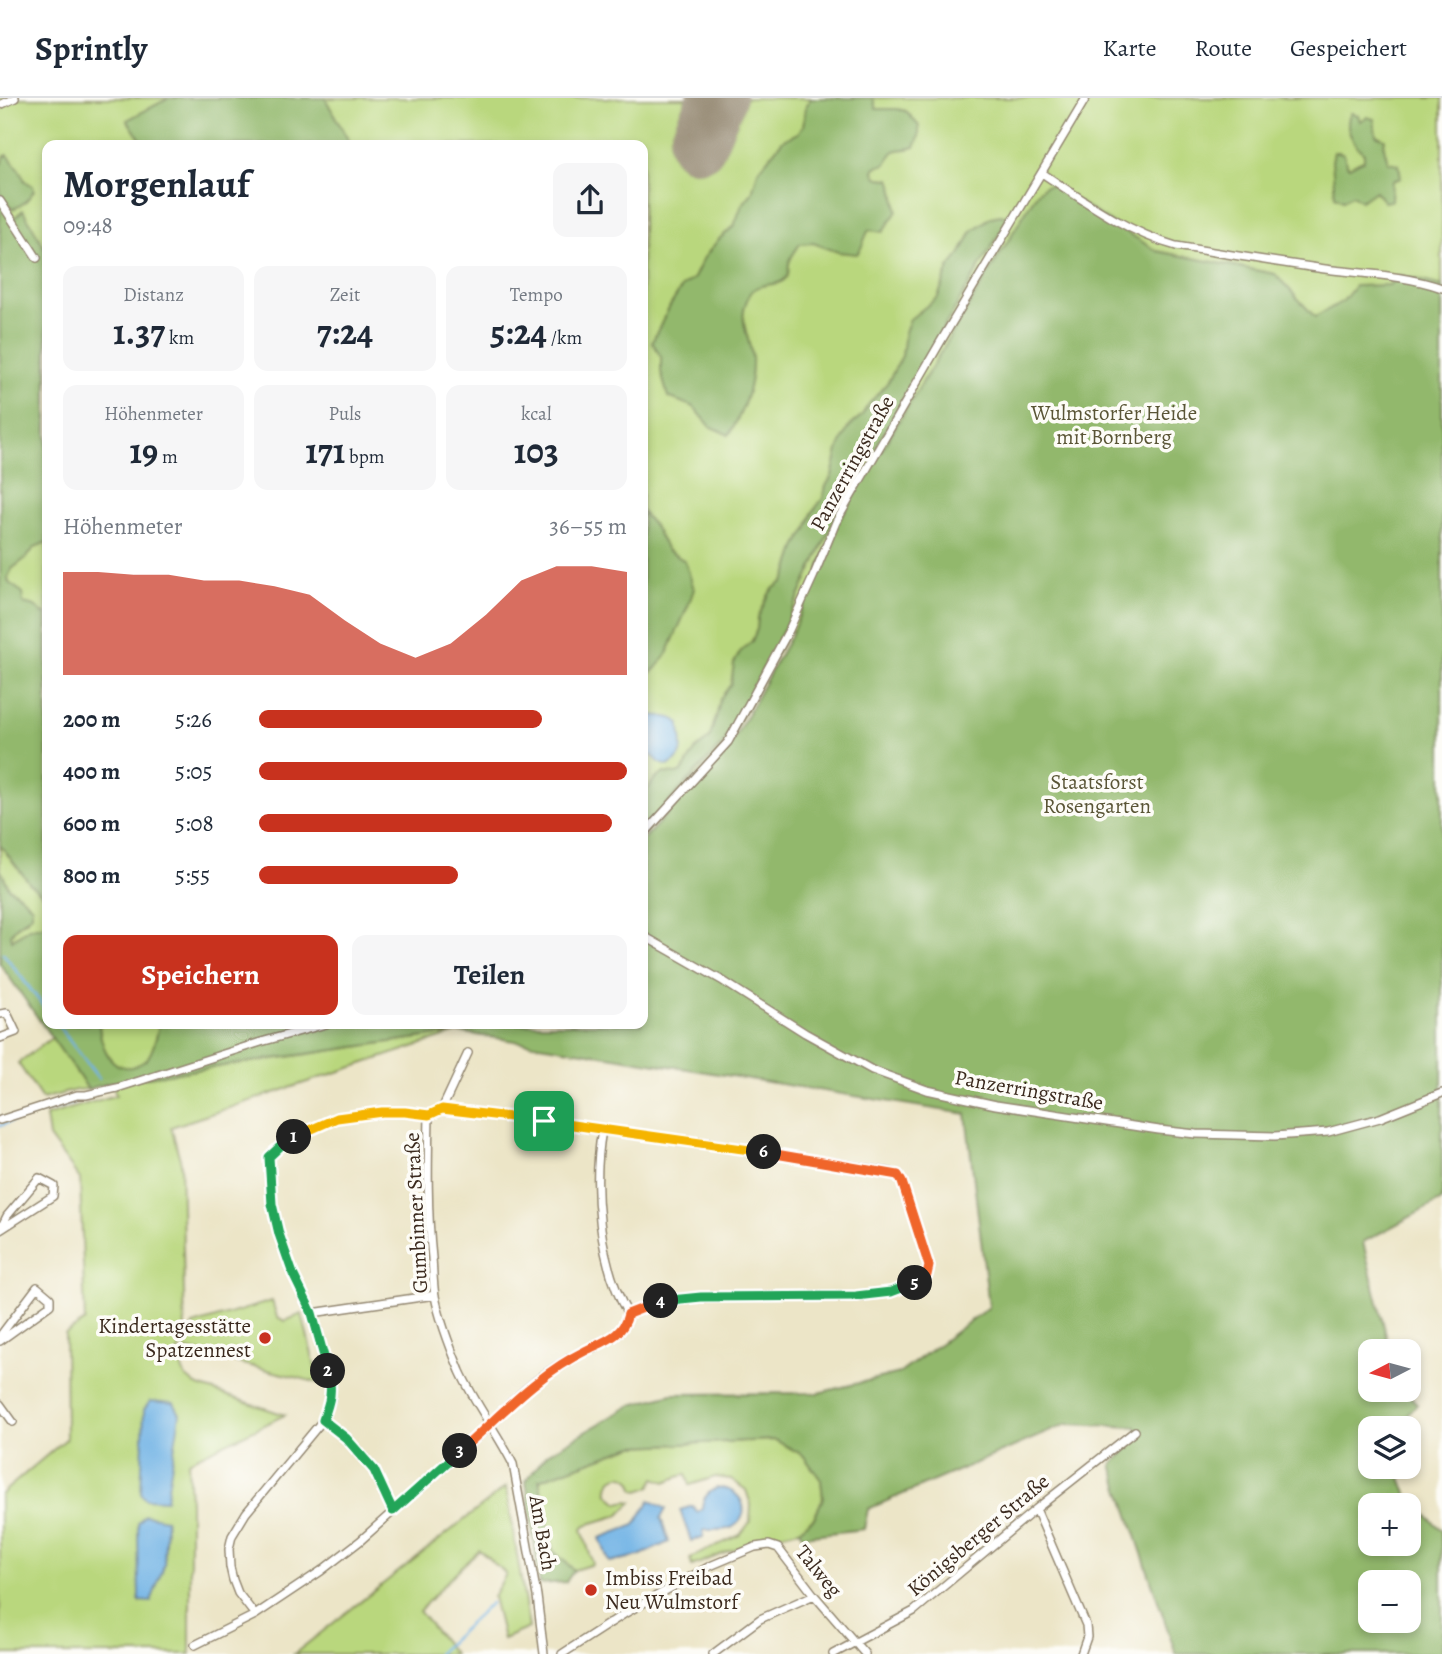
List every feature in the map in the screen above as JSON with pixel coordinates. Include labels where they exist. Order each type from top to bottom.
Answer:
[{"type":"street","points":[[0,106],[15,98]]},
{"type":"street","name":"Panzerringstraße","points":[[648,829],[728,742],[789,630],[836,522],[1086,98]]},
{"type":"street","points":[[1042,173],[1142,234],[1162,242],[1287,264],[1399,278],[1442,288]]},
{"type":"street","points":[[0,201],[37,258]]},
{"type":"street","name":"Panzerringstraße","points":[[648,939],[872,1070],[927,1090],[996,1105],[1183,1133],[1275,1136],[1341,1129],[1380,1118],[1442,1093]]},
{"type":"street","points":[[0,1014],[7,1013],[16,1032],[0,1038]]},
{"type":"street","points":[[0,1120],[308,1029]]},
{"type":"street","name":"Gumbinner Straße","points":[[442,1109],[468,1053]]},
{"type":"street","points":[[255,1615],[238,1593],[233,1580],[229,1549],[232,1536],[246,1513],[323,1420],[331,1398],[330,1379],[312,1313],[293,1274],[272,1204],[269,1157],[286,1141],[337,1118],[382,1112],[429,1115],[442,1109],[713,1144],[876,1170],[898,1175],[902,1182],[929,1266],[927,1275],[918,1283],[891,1292],[856,1296],[681,1298],[661,1301],[628,1314]]},
{"type":"street","name":"Gumbinner Straße","points":[[429,1115],[428,1193],[435,1294],[461,1374],[491,1424]]},
{"type":"street","points":[[195,1645],[255,1615],[321,1571],[360,1541],[539,1380],[564,1361],[611,1338],[626,1324],[628,1314],[619,1300],[612,1276],[600,1218],[597,1178],[602,1130]]},
{"type":"street","points":[[39,1178],[54,1186],[53,1196],[0,1230],[7,1216],[39,1178]]},
{"type":"street","points":[[0,1336],[37,1287],[50,1298],[50,1305],[0,1341]]},
{"type":"street","points":[[312,1313],[435,1294]]},
{"type":"street","points":[[0,1404],[13,1422]]},
{"type":"street","points":[[323,1420],[346,1438],[374,1470],[393,1511]]},
{"type":"street","name":"Am Bach","points":[[491,1424],[513,1464],[537,1596],[544,1654]]},
{"type":"street","name":"Königsberger Straße","points":[[833,1654],[914,1611],[1135,1431]]},
{"type":"street","points":[[1036,1510],[1086,1625],[1087,1637],[1081,1654]]},
{"type":"street","name":"Talweg","points":[[562,1654],[680,1581],[734,1555],[769,1545],[778,1548],[865,1654]]},
{"type":"street","points":[[713,1654],[760,1619],[814,1595]]},
{"type":"green space","name":"Wulmstorfer Heide mit Bornberg","points":[[0,98],[1442,98],[1442,1093],[865,649],[789,630],[728,742],[648,829],[648,140],[42,140],[42,858],[0,800]]},
{"type":"green space","points":[[169,98],[325,98],[348,140],[141,140],[127,120]]},
{"type":"green space","points":[[811,98],[873,98],[876,109],[906,111],[919,126],[919,137],[915,147],[895,151],[886,164],[874,170],[879,178],[890,179],[894,190],[897,211],[883,232],[869,230],[857,254],[838,252],[813,243],[800,244],[790,260],[786,278],[778,283],[757,288],[749,296],[745,304],[744,320],[752,358],[751,379],[743,408],[729,435],[711,427],[694,407],[668,397],[661,372],[661,357],[652,342],[682,287],[694,278],[703,259],[734,226],[742,205],[752,193],[758,171],[783,140],[798,133],[803,126],[806,106]]},
{"type":"green space","points":[[1351,113],[1358,115],[1360,121],[1367,117],[1374,119],[1376,135],[1385,139],[1388,162],[1399,164],[1401,178],[1392,181],[1391,201],[1384,202],[1375,191],[1361,201],[1352,195],[1343,200],[1335,196],[1332,161],[1334,152],[1344,154],[1349,167],[1364,160],[1364,154],[1349,130]]},
{"type":"green space","points":[[8,155],[34,190],[25,202],[12,209],[0,194],[0,166]]},
{"type":"green space","name":"Staatsforst Rosengarten","points":[[1051,185],[1157,251],[1275,274],[1315,317],[1343,301],[1355,286],[1389,285],[1400,275],[1442,286],[1442,1200],[1363,1242],[1387,1339],[1358,1339],[1358,1402],[1417,1404],[1408,1416],[1358,1416],[1358,1479],[1402,1479],[1407,1493],[1358,1493],[1358,1556],[1421,1556],[1421,1510],[1442,1530],[1442,1654],[1176,1654],[1112,1465],[1140,1435],[1136,1427],[1067,1424],[868,1509],[864,1529],[803,1536],[799,1530],[814,1518],[823,1498],[821,1480],[803,1455],[775,1440],[633,1446],[539,1480],[553,1551],[574,1570],[566,1582],[540,1584],[526,1481],[547,1454],[632,1405],[672,1394],[818,1393],[900,1373],[989,1307],[966,1114],[459,1032],[113,1082],[88,1089],[46,1029],[100,1029],[111,1059],[123,1067],[133,1067],[149,1056],[158,1029],[648,1029],[648,834],[731,744],[793,631],[818,576],[838,522],[1037,193],[1045,186]]},
{"type":"green space","points":[[0,198],[14,218],[23,210],[42,243],[42,544],[35,547],[12,569],[8,577],[9,583],[22,592],[23,603],[35,606],[42,613],[42,894],[31,885],[0,845]]},
{"type":"green space","points":[[991,217],[1009,217],[834,521],[784,629],[725,741],[648,824],[648,789],[654,780],[664,773],[682,772],[696,749],[709,739],[720,699],[731,684],[734,663],[740,652],[752,641],[758,617],[769,594],[787,575],[797,545],[807,529],[812,513],[823,498],[848,428],[888,382],[902,356],[905,332],[910,319],[938,297],[949,268],[961,253],[972,231]]},
{"type":"green space","points":[[648,519],[667,550],[685,561],[694,589],[667,654],[648,675]]},
{"type":"green space","points":[[0,845],[42,892],[42,926],[29,928],[12,940],[11,934],[15,928],[27,920],[29,903],[9,888],[0,869]]},
{"type":"green space","name":"Staatsforst Rosengarten","points":[[0,869],[9,888],[32,907],[32,914],[11,934],[12,940],[29,928],[42,926],[42,1024],[0,964]]},
{"type":"green space","points":[[82,1029],[259,1029],[120,1081],[459,1032],[171,1127],[181,1163],[185,1334],[177,1355],[185,1376],[196,1385],[285,1415],[188,1461],[191,1654],[0,1654],[0,1495],[66,1439],[65,1334],[85,1321],[80,1179],[49,1137],[46,1116],[116,1095],[112,1082]],"holes":[[[166,1519],[164,1565],[140,1601],[138,1523]]]},
{"type":"green space","points":[[53,1037],[88,1089],[42,1099],[18,1063]]},
{"type":"green space","points":[[272,1301],[277,1317],[285,1321],[302,1314],[319,1383],[183,1349],[193,1325]]},
{"type":"green space","points":[[776,1440],[803,1455],[821,1480],[823,1498],[814,1518],[799,1530],[763,1538],[692,1566],[690,1558],[740,1535],[750,1522],[751,1505],[746,1490],[731,1479],[715,1477],[690,1485],[686,1474],[665,1482],[655,1478],[650,1487],[639,1491],[634,1490],[629,1478],[619,1476],[611,1481],[608,1494],[618,1503],[632,1502],[619,1515],[586,1525],[582,1529],[593,1564],[574,1570],[553,1551],[539,1480],[633,1446]]},
{"type":"green space","points":[[506,1487],[529,1628],[503,1639],[493,1597],[506,1574],[479,1550],[419,1611],[454,1654],[294,1654]]},
{"type":"water","points":[[653,715],[672,718],[680,724],[681,753],[675,762],[668,766],[648,755],[649,718]]},
{"type":"water","points":[[150,1401],[174,1403],[180,1414],[166,1500],[145,1499],[141,1494],[144,1410]]},
{"type":"water","points":[[717,1488],[738,1496],[742,1502],[743,1515],[733,1527],[704,1530],[703,1537],[691,1541],[680,1510],[693,1506],[697,1512],[702,1509],[706,1496]]},
{"type":"water","points":[[650,1500],[666,1509],[661,1518],[669,1542],[639,1556],[609,1562],[600,1538],[635,1525]]},
{"type":"water","points":[[145,1515],[166,1519],[164,1565],[151,1602],[139,1601],[138,1523]]},
{"type":"waterway","points":[[3,953],[42,1004]]},
{"type":"waterway","points":[[61,1029],[99,1079]]},
{"type":"waterway","points":[[0,1126],[73,1103]]},
{"type":"waterway","points":[[437,1654],[491,1603]]},
{"type":"runway","points":[[698,143],[717,98]]},
{"type":"place","name":"Kindertagesstätte Spatzennest","points":[[265,1338]]},
{"type":"place","name":"Imbiss Freibad Neu Wulmstorf","points":[[591,1590]]},
{"type":"route","points":[[442,1109],[544,1121],[713,1144],[898,1175],[929,1266],[927,1275],[918,1283],[891,1292],[856,1296],[681,1298],[661,1301],[628,1314],[626,1324],[619,1332],[564,1361],[539,1380],[393,1511],[374,1470],[346,1438],[323,1420],[331,1398],[330,1379],[312,1313],[293,1274],[279,1234],[272,1204],[269,1157],[286,1141],[337,1118],[382,1112],[429,1115],[442,1109]]}]
